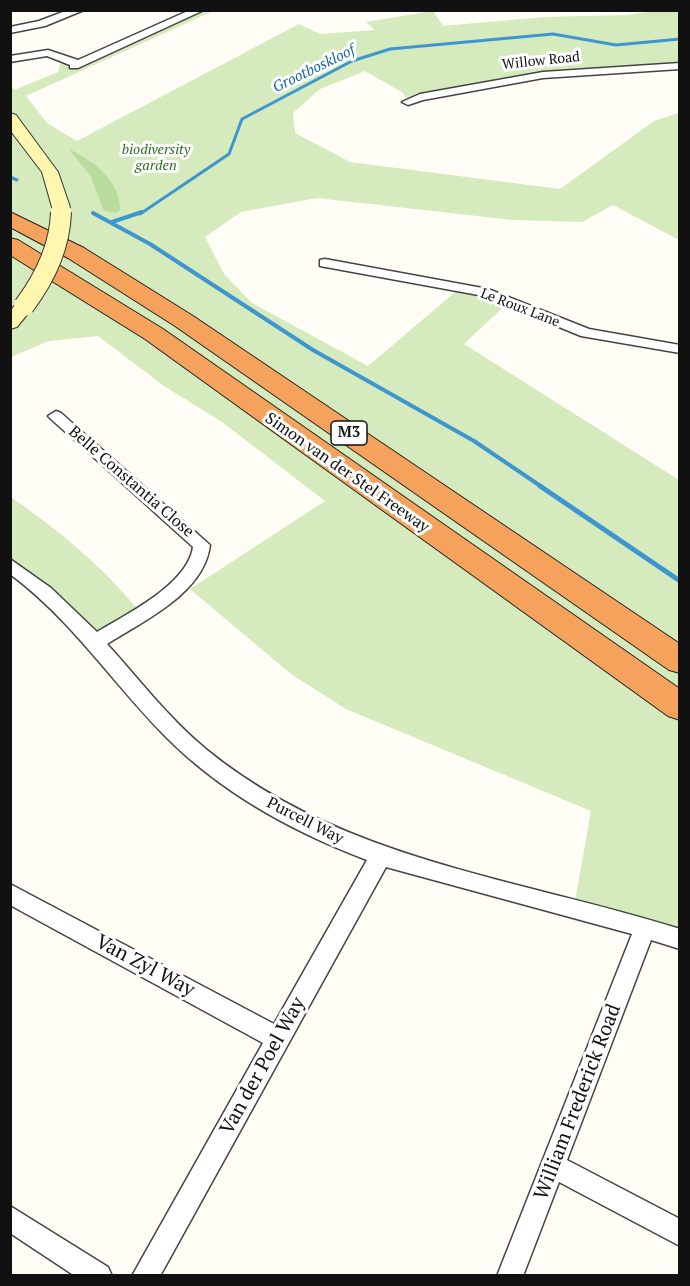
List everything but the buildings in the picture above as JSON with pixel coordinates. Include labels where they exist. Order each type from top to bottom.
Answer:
[{"type":"highway","name":"Simon van der Stel Freeway","points":[[10,218],[76,253],[184,321],[680,661]]},
{"type":"highway","name":"Simon van der Stel Freeway","points":[[10,245],[154,334],[680,708]]},
{"type":"street","points":[[10,30],[79,10]]},
{"type":"street","points":[[10,59],[48,52],[76,65],[199,10]]},
{"type":"street","name":"Willow Road","points":[[408,102],[420,97],[506,79],[680,66]]},
{"type":"street","points":[[10,118],[50,172],[61,207],[60,237],[54,256],[38,288],[10,323]]},
{"type":"street","name":"Le Roux Lane","points":[[325,263],[488,293],[586,333],[680,349]]},
{"type":"street","name":"Belle Constantia Close","points":[[56,416],[202,545],[201,559],[185,579],[141,613],[96,642]]},
{"type":"street","name":"Purcell Way","points":[[10,564],[54,599],[96,642],[150,706],[201,756],[259,796],[345,842],[381,856],[421,869],[680,939]]},
{"type":"street","name":"Van der Poel Way","points":[[145,1275],[381,856]]},
{"type":"street","name":"Van Zyl Way","points":[[10,894],[279,1039]]},
{"type":"street","name":"William Frederick Road","points":[[510,1275],[645,928]]},
{"type":"street","points":[[553,1166],[680,1233]]},
{"type":"street","points":[[10,1218],[99,1275]]},
{"type":"green space","name":"biodiversity garden","points":[[190,11],[213,11],[26,96],[47,123],[77,141],[299,24],[320,34],[375,30],[366,22],[433,11],[443,26],[544,17],[679,11],[679,66],[543,75],[408,102],[403,93],[365,71],[320,89],[293,113],[295,133],[350,162],[560,189],[654,121],[679,113],[679,240],[613,205],[582,222],[513,220],[317,198],[241,212],[205,237],[224,274],[252,303],[368,366],[460,288],[510,301],[464,344],[679,480],[679,939],[574,907],[591,811],[346,709],[291,674],[190,589],[325,501],[222,422],[164,386],[98,336],[49,341],[11,357],[11,85],[14,90],[58,72],[60,64],[71,59],[79,60]]},
{"type":"green space","points":[[69,149],[96,166],[110,180],[119,198],[120,209],[117,213],[104,211],[91,177]]},
{"type":"green space","points":[[11,497],[80,550],[141,613],[96,642],[11,565]]},
{"type":"waterway","name":"Grootboskloof","points":[[140,214],[229,154],[242,119],[352,61],[390,49],[553,34],[616,45],[680,39]]},
{"type":"waterway","points":[[10,177],[17,180]]},
{"type":"waterway","name":"Grootboskloof","points":[[112,222],[142,212]]},
{"type":"waterway","points":[[93,213],[150,244],[313,350],[474,441],[542,487]]},
{"type":"waterway","points":[[540,486],[680,581]]}]
